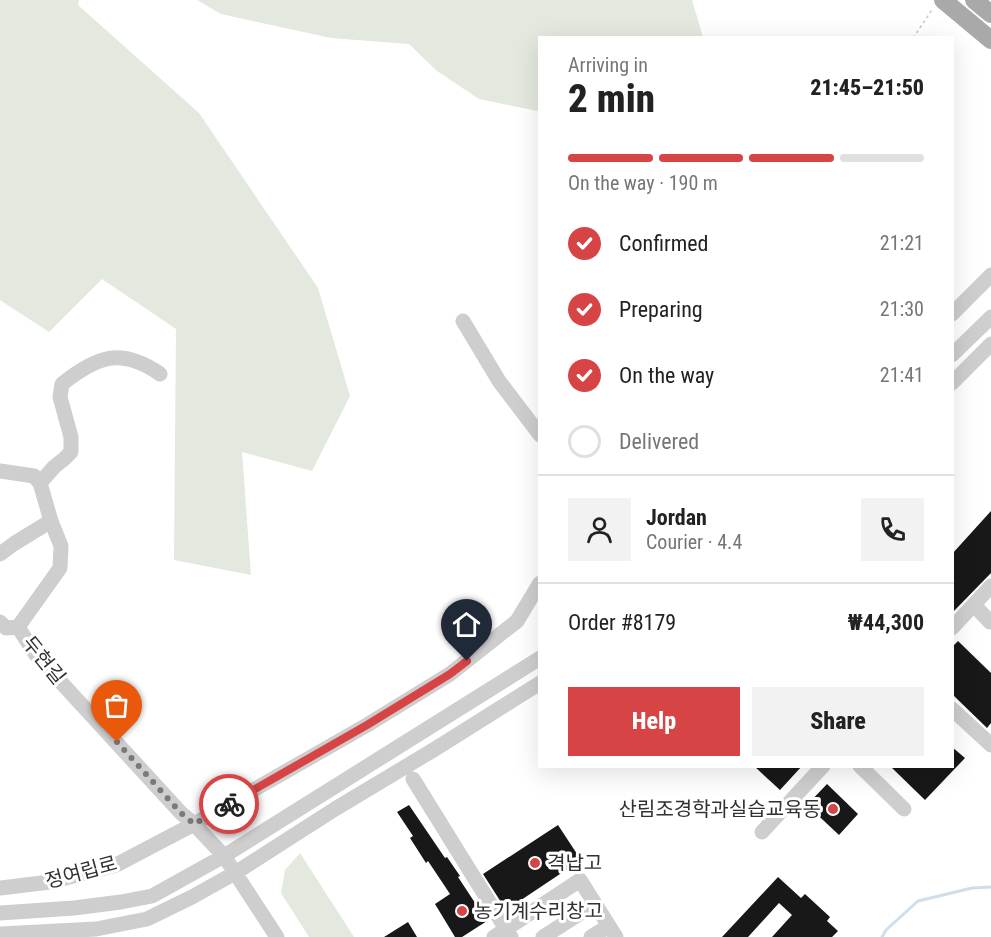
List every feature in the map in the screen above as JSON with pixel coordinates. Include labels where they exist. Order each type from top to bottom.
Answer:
[{"type":"main road","points":[[974,0],[991,14]]},
{"type":"main road","points":[[939,2],[991,40]]},
{"type":"street","points":[[954,312],[991,275]]},
{"type":"street","points":[[954,353],[991,317]]},
{"type":"street","points":[[463,321],[499,381],[538,432]]},
{"type":"street","points":[[954,381],[991,344]]},
{"type":"street","points":[[0,471],[34,476],[40,483],[71,452],[71,437],[60,398],[62,384],[79,371],[111,357],[128,359],[160,374]]},
{"type":"street","name":"두현길","points":[[0,622],[6,628],[18,627],[60,568],[61,546],[40,483]]},
{"type":"street","points":[[0,554],[51,521]]},
{"type":"street","name":"정여립로","points":[[0,888],[50,882],[117,865],[194,824],[367,725],[450,674],[517,621],[538,586]]},
{"type":"street","points":[[954,626],[991,586]]},
{"type":"street","points":[[974,605],[991,621]]},
{"type":"street","name":"두현길","points":[[18,627],[36,655],[181,813],[224,856],[277,937]]},
{"type":"street","name":"정여립로","points":[[0,913],[74,908],[152,896],[224,856],[538,659]]},
{"type":"street","points":[[0,934],[96,928],[147,919],[235,873],[538,683]]},
{"type":"street","points":[[954,711],[991,745]]},
{"type":"street","points":[[413,779],[418,770],[427,764],[427,754]]},
{"type":"street","points":[[762,832],[821,768]]},
{"type":"street","points":[[862,768],[904,808]]},
{"type":"street","points":[[385,780],[390,784],[401,777],[413,779]]},
{"type":"street","points":[[413,779],[503,934],[580,880],[612,931],[591,937]]},
{"type":"street","points":[[543,937],[595,904]]},
{"type":"path","points":[[914,36],[939,2]]},
{"type":"shaded area","points":[[0,0],[79,0],[78,5],[199,113],[318,288],[350,396],[312,471],[242,452],[251,575],[174,560],[176,329],[102,279],[49,332],[0,300]]},
{"type":"shaded area","points":[[197,0],[692,0],[703,36],[538,36],[537,111],[479,99],[437,71],[409,44],[331,38],[221,14]]},
{"type":"shaded area","points":[[300,853],[354,937],[309,937],[281,893],[285,870]]},
{"type":"building","points":[[991,511],[991,573],[954,611],[954,552]]},
{"type":"building","points":[[958,641],[991,673],[991,723],[987,728],[954,696],[954,645]]},
{"type":"building","points":[[954,749],[965,758],[925,800],[892,768],[954,768]]},
{"type":"building","points":[[756,768],[800,768],[780,790]]},
{"type":"building","name":"산림조경학과실습교육동","points":[[827,784],[858,814],[839,835],[807,805]]},
{"type":"building","points":[[409,805],[460,876],[458,877],[487,921],[462,937],[455,937],[435,904],[450,894],[428,861],[426,863],[410,838],[413,836],[397,812]]},
{"type":"building","points":[[558,825],[581,860],[506,910],[483,874]]},
{"type":"building","points":[[778,877],[801,898],[805,894],[830,917],[827,921],[838,931],[832,937],[772,937],[792,915],[779,903],[748,937],[722,937]]},
{"type":"building","points":[[408,922],[417,937],[384,937]]},
{"type":"waterway","points":[[882,937],[886,930],[918,901],[972,888],[991,887]]},
{"type":"way so far","points":[[117,742],[181,813],[194,824],[229,804]]},
{"type":"place","name":"산림조경학과실습교육동","points":[[833,809]]},
{"type":"place","name":"격납고","points":[[535,863]]},
{"type":"place","name":"농기계수리창고","points":[[462,911]]},
{"type":"route","points":[[229,804],[367,725],[467,661]]}]
